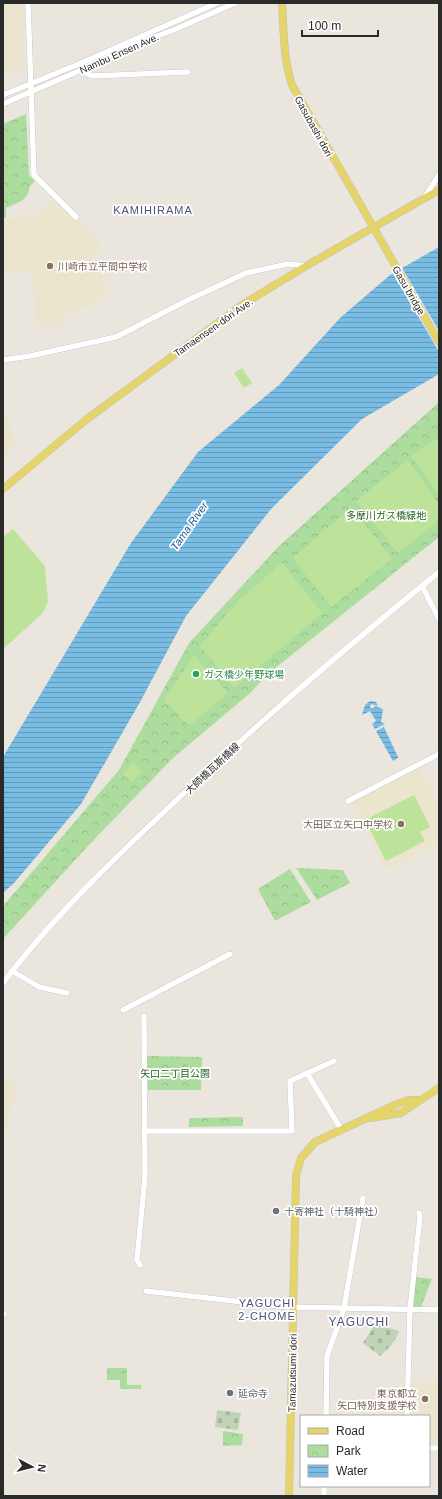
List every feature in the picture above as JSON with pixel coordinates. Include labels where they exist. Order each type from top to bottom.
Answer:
[{"type":"main road","name":"Gasubashi dori","points":[[282,3],[286,69],[292,85],[379,238]]},
{"type":"main road","name":"Tamaensen-dōri Ave.","points":[[3,489],[87,419],[242,305],[306,266],[439,190]]},
{"type":"main road","name":"Gasu bridge","points":[[379,238],[439,342]]},
{"type":"main road","name":"Tamazutsumi dori","points":[[289,1496],[298,1167],[304,1154],[311,1145],[341,1129],[397,1104],[409,1100],[419,1100],[439,1088]]},
{"type":"street","points":[[28,3],[34,175],[76,217]]},
{"type":"street","name":"Nambu Ensen Ave.","points":[[3,95],[217,3]]},
{"type":"street","name":"Nambu Ensen Ave.","points":[[3,104],[81,70],[131,46],[176,29],[235,3]]},
{"type":"street","points":[[81,70],[92,76],[188,72]]},
{"type":"street","points":[[424,199],[439,175]]},
{"type":"street","points":[[3,360],[30,356],[116,337],[188,300],[246,273],[288,264],[306,266]]},
{"type":"street","name":"大師橋瓦斯橋線","points":[[3,983],[78,896],[131,842],[293,694],[439,572]]},
{"type":"street","points":[[422,586],[439,619]]},
{"type":"street","points":[[348,801],[439,754]]},
{"type":"street","points":[[122,1010],[230,954]]},
{"type":"street","points":[[12,971],[39,987],[67,993]]},
{"type":"street","points":[[140,1265],[137,1260],[145,1176],[144,1016]]},
{"type":"street","points":[[144,1132],[292,1131],[290,1081],[334,1061]]},
{"type":"street","points":[[308,1073],[341,1129]]},
{"type":"street","points":[[326,1415],[327,1356],[344,1308],[364,1198]]},
{"type":"street","points":[[407,1415],[410,1309],[420,1217],[418,1213]]},
{"type":"street","points":[[146,1291],[293,1307],[439,1310]]},
{"type":"shaded area","points":[[3,3],[23,3],[25,69],[3,70]]},
{"type":"shaded area","name":"川崎市立平間中学校","points":[[55,199],[72,218],[81,222],[102,246],[91,258],[102,272],[107,294],[106,296],[82,309],[63,311],[62,326],[35,326],[35,304],[31,276],[28,271],[3,275],[3,219],[29,218]]},
{"type":"shaded area","points":[[3,403],[15,442],[3,460]]},
{"type":"shaded area","name":"大田区立矢口中学校","points":[[419,768],[439,806],[439,842],[386,870],[352,802]]},
{"type":"shaded area","points":[[3,1081],[13,1082],[17,1087],[3,1143]]},
{"type":"shaded area","name":"東京都立 矢口特別支援学校","points":[[412,1382],[439,1382],[439,1443],[430,1443],[430,1415],[411,1415]]},
{"type":"green space","points":[[26,114],[29,175],[35,181],[30,186],[25,198],[6,208],[6,218],[3,218],[3,124]]},
{"type":"green space","points":[[242,368],[252,383],[244,388],[234,373]]},
{"type":"green space","name":"多摩川ガス橋緑地","points":[[439,402],[439,537],[274,669],[248,695],[173,758],[87,847],[3,939],[3,906],[119,770],[189,643],[278,547]]},
{"type":"green space","points":[[436,439],[439,444],[439,495],[411,456]]},
{"type":"green space","points":[[408,460],[439,505],[439,521],[398,553],[356,501]]},
{"type":"green space","points":[[351,507],[392,559],[331,607],[293,558]]},
{"type":"green space","points":[[13,529],[45,566],[48,602],[43,613],[3,649],[3,537]]},
{"type":"green space","points":[[282,563],[322,613],[234,688],[200,646],[237,602]]},
{"type":"green space","name":"ガス橋少年野球場","points":[[194,655],[228,693],[189,726],[164,700]]},
{"type":"green space","points":[[133,763],[142,771],[132,782],[123,775]]},
{"type":"green space","points":[[414,795],[430,827],[420,832],[425,841],[386,861],[365,820]]},
{"type":"green space","points":[[296,868],[343,870],[350,883],[317,900]]},
{"type":"green space","points":[[290,869],[311,902],[275,921],[258,889]]},
{"type":"green space","name":"矢口二丁目公園","points":[[147,1056],[202,1057],[201,1090],[148,1090]]},
{"type":"green space","points":[[243,1117],[243,1126],[189,1127],[189,1118]]},
{"type":"green space","points":[[416,1277],[432,1279],[421,1307],[413,1307]]},
{"type":"green space","points":[[366,1321],[399,1331],[391,1345],[380,1356],[363,1343],[373,1328],[365,1323]]},
{"type":"green space","points":[[107,1368],[127,1368],[127,1385],[141,1385],[141,1389],[120,1389],[120,1380],[107,1380]]},
{"type":"green space","points":[[217,1410],[241,1413],[238,1430],[215,1427]]},
{"type":"green space","points":[[223,1431],[243,1434],[242,1445],[223,1446]]},
{"type":"water","name":"Tama River","points":[[439,247],[439,374],[362,419],[271,509],[186,616],[139,704],[81,804],[14,883],[3,893],[3,757],[131,543],[198,452],[279,385],[340,318],[390,275]]},
{"type":"water","points":[[370,701],[376,702],[378,706],[371,704],[370,708],[374,708],[375,706],[383,709],[381,722],[385,724],[375,729],[372,724],[376,721],[370,711],[362,715],[365,705]]},
{"type":"water","points":[[384,727],[398,757],[393,761],[376,731]]},
{"type":"pier","points":[[401,266],[439,331],[439,352],[392,271]]},
{"type":"place","name":"川崎市立平間中学校","points":[[50,266]]},
{"type":"place","name":"ガス橋少年野球場","points":[[196,674]]},
{"type":"place","name":"大田区立矢口中学校","points":[[401,824]]},
{"type":"place","name":"十寄神社（十騎神社）","points":[[276,1211]]},
{"type":"place","name":"延命寺","points":[[230,1393]]},
{"type":"place","name":"東京都立 矢口特別支援学校","points":[[425,1399]]},
{"type":"district","name":"KAMIHIRAMA","points":[[153,210]]},
{"type":"district","name":"YAGUCHI 2-CHOME","points":[[267,1309]]},
{"type":"district","name":"YAGUCHI","points":[[359,1322]]}]
